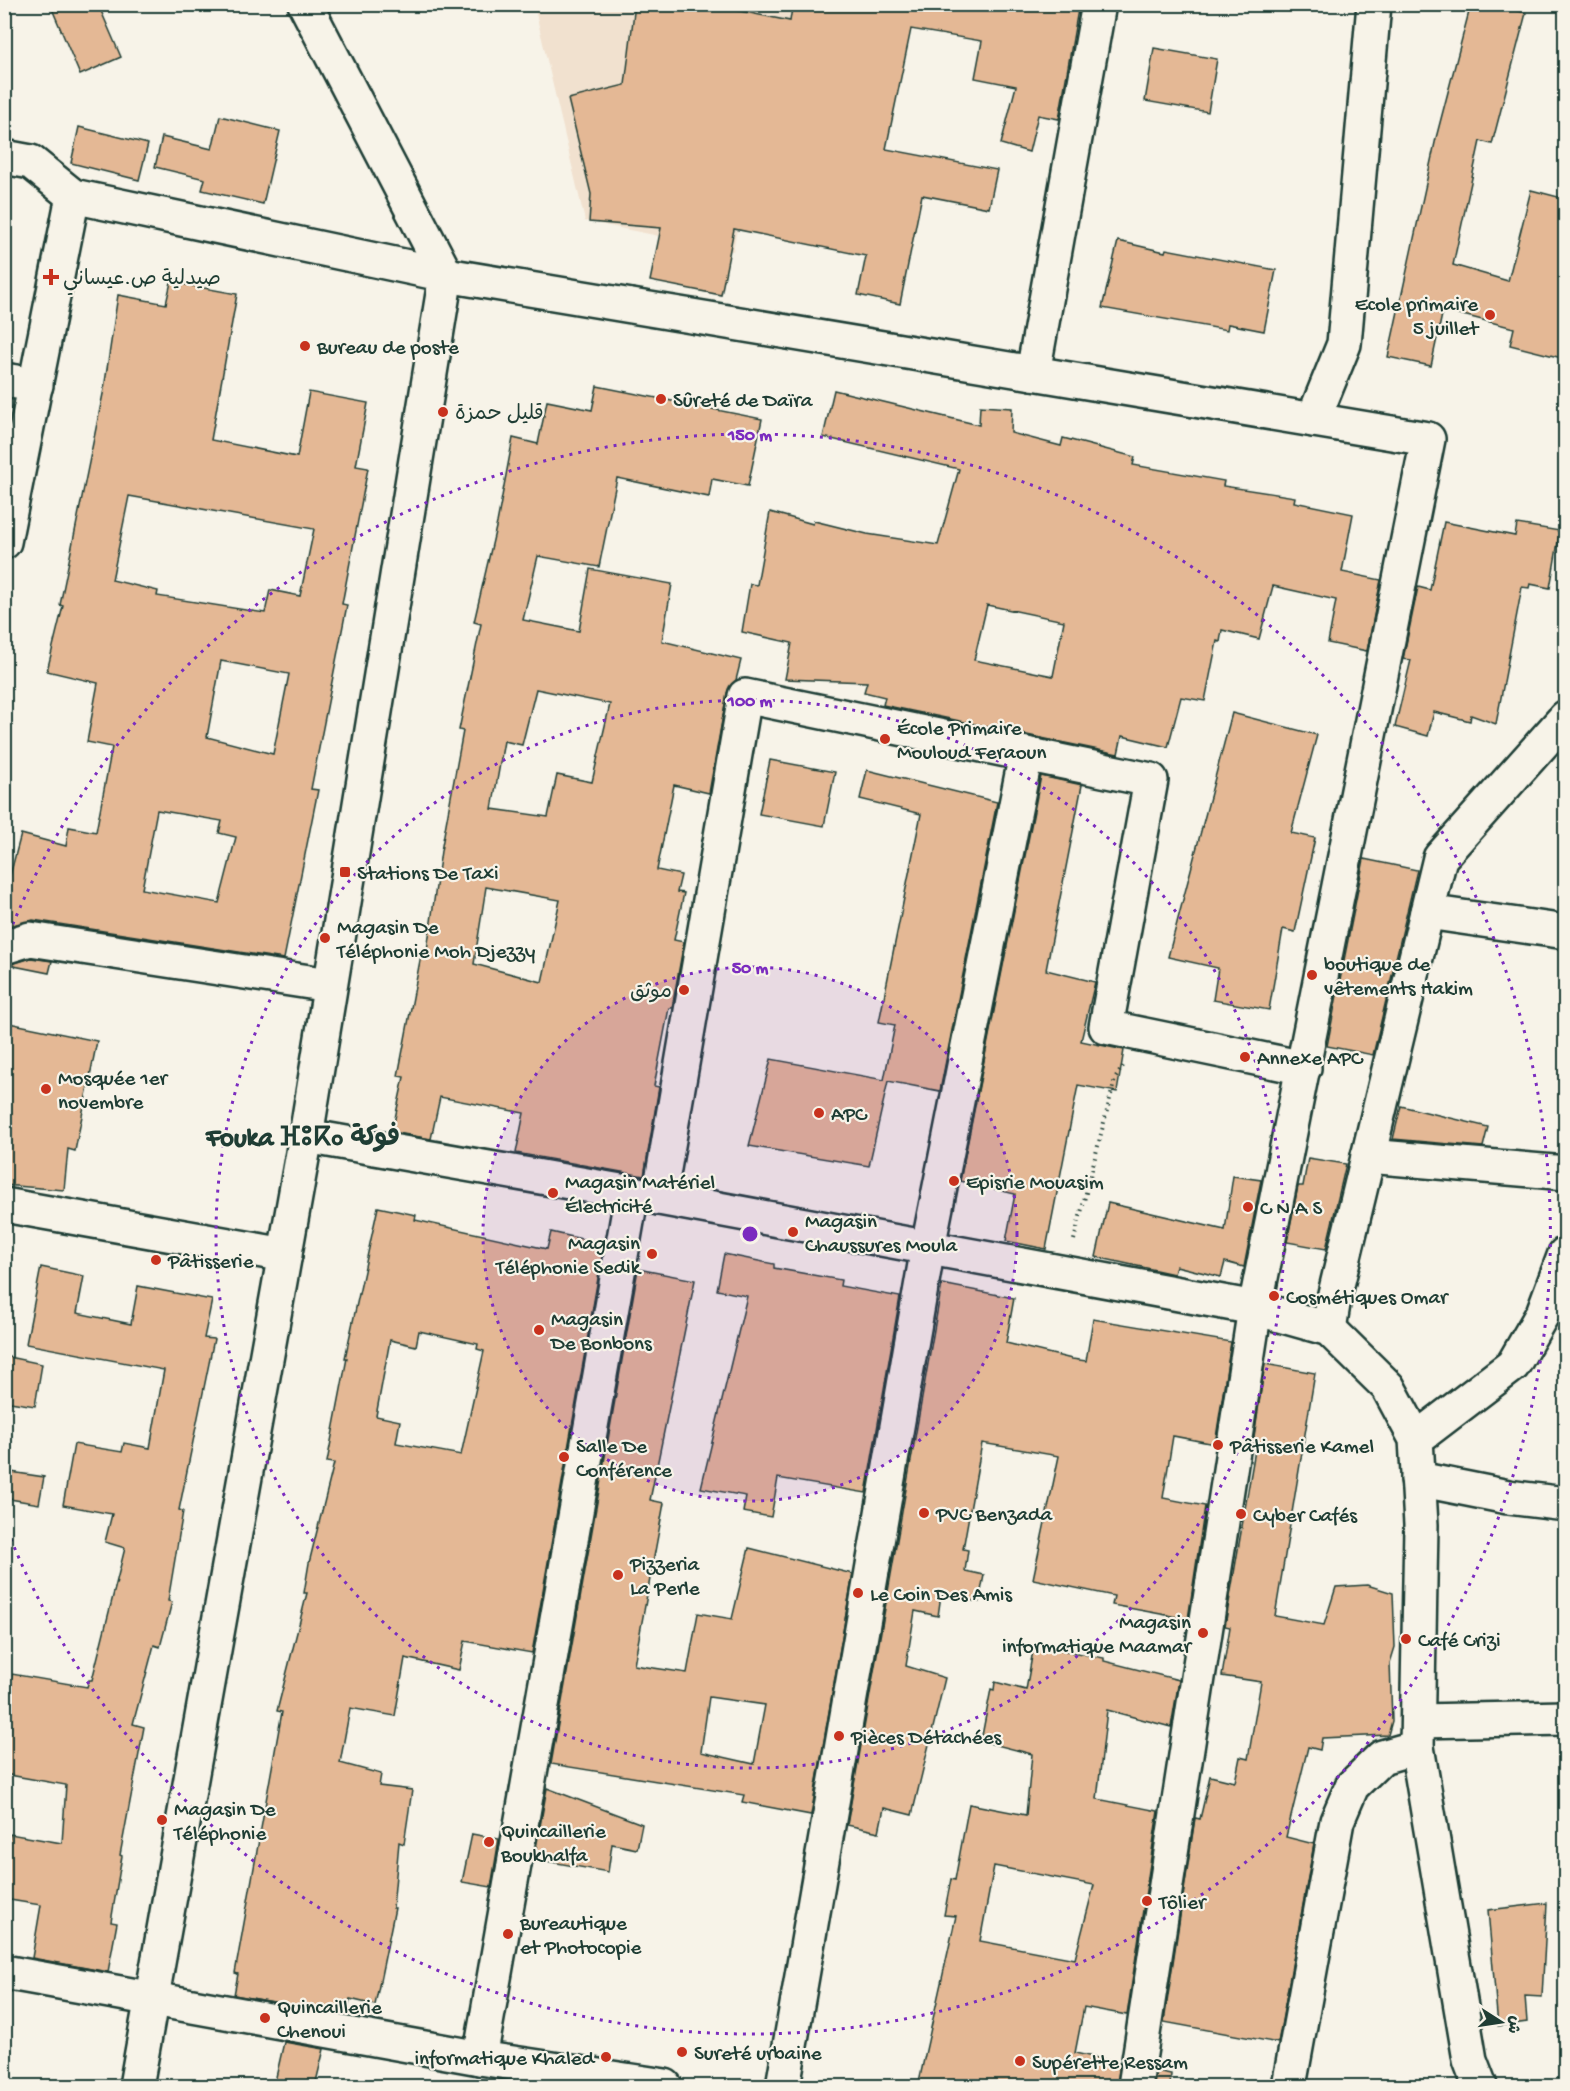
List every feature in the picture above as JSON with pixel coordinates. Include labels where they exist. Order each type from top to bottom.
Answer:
[{"type":"street","points":[[136,2086],[306,1136],[446,275],[305,4]]},
{"type":"street","points":[[1033,373],[1099,4]]},
{"type":"street","points":[[1313,420],[1344,344],[1374,4]]},
{"type":"street","points":[[4,157],[32,162],[73,196],[446,275],[1428,439],[1256,1308],[1135,2086]]},
{"type":"street","points":[[4,542],[20,383],[73,196]]},
{"type":"street","points":[[480,2058],[646,1195],[745,696],[1151,780],[1106,1027],[1304,1068]]},
{"type":"street","points":[[1329,1329],[1334,1298],[1440,858],[1566,717]]},
{"type":"street","points":[[783,2086],[928,1247],[1026,754]]},
{"type":"street","points":[[1427,912],[1566,932]]},
{"type":"street","points":[[4,947],[30,939],[329,985]]},
{"type":"street","points":[[306,1136],[646,1195],[1256,1308],[1329,1329],[1388,1388],[1416,1439],[1421,1525],[1417,1734],[1470,2060],[1480,2086]]},
{"type":"street","points":[[1368,1156],[1566,1173]]},
{"type":"street","points":[[4,1205],[285,1255]]},
{"type":"street","points":[[1416,1439],[1513,1365],[1543,1313],[1565,1254]]},
{"type":"street","points":[[1418,1479],[1508,1497],[1566,1504]]},
{"type":"street","points":[[1289,2086],[1337,1821],[1352,1786],[1382,1757],[1417,1734],[1566,1718]]},
{"type":"street","points":[[4,1972],[480,2058],[665,2086]]},
{"type":"path","points":[[1066,1273],[1115,1079],[1142,1034]]},
{"type":"shaded area","points":[[534,5],[841,5],[766,69],[733,251],[585,221]]},
{"type":"building","points":[[50,4],[98,4],[121,57],[80,75]]},
{"type":"building","points":[[635,4],[705,4],[790,21],[792,8],[807,11],[808,4],[1079,4],[1059,119],[1038,115],[1029,152],[1001,144],[1016,86],[975,78],[982,41],[911,29],[886,149],[997,170],[989,208],[922,195],[900,304],[858,295],[866,256],[734,229],[721,295],[650,281],[661,228],[589,222],[591,194],[568,99],[625,85]]},
{"type":"building","points":[[1471,4],[1492,4],[1526,13],[1492,144],[1480,141],[1453,265],[1508,281],[1531,190],[1566,199],[1566,359],[1510,345],[1514,328],[1443,310],[1431,366],[1388,357],[1436,138]]},
{"type":"building","points":[[1154,48],[1217,59],[1208,112],[1145,101]]},
{"type":"building","points":[[220,116],[280,131],[263,204],[202,190],[205,179],[155,167],[162,137],[212,149]]},
{"type":"building","points":[[79,127],[148,144],[139,180],[71,163]]},
{"type":"building","points":[[1118,241],[1165,252],[1166,249],[1276,270],[1264,331],[1228,324],[1227,330],[1102,308]]},
{"type":"building","points":[[171,282],[237,294],[211,440],[297,457],[309,392],[368,403],[356,466],[368,468],[342,604],[347,605],[311,789],[318,790],[284,959],[33,920],[7,927],[9,912],[4,911],[4,898],[21,834],[66,846],[69,827],[96,832],[112,747],[87,742],[98,683],[47,671],[63,606],[60,605],[104,389],[118,295],[166,304]],"holes":[[[129,496],[314,529],[300,596],[270,590],[265,613],[157,596],[158,591],[112,580]],[[221,661],[289,674],[273,754],[207,737]],[[157,810],[222,821],[219,833],[236,837],[219,903],[142,889]]]},
{"type":"building","points":[[597,386],[762,419],[748,486],[712,479],[709,497],[617,478],[599,567],[538,556],[523,620],[579,631],[590,569],[672,584],[662,641],[741,660],[736,680],[727,693],[709,793],[674,785],[657,870],[681,875],[677,892],[684,893],[674,940],[684,942],[654,1086],[659,1087],[644,1176],[516,1153],[524,1113],[440,1097],[431,1139],[392,1132],[404,1077],[398,1076],[422,950],[427,950],[441,851],[463,731],[459,730],[481,624],[474,622],[497,523],[513,438],[538,444],[547,401],[592,410]],"holes":[[[536,689],[610,704],[592,782],[557,775],[548,817],[492,809],[504,741],[522,745]],[[486,887],[560,900],[542,982],[474,964]]]},
{"type":"building","points":[[834,390],[979,425],[980,406],[1012,408],[1011,433],[1061,446],[1063,438],[1135,457],[1133,465],[1224,481],[1223,486],[1295,497],[1294,502],[1353,514],[1342,572],[1381,580],[1367,651],[1328,643],[1336,600],[1273,586],[1259,639],[1222,630],[1220,642],[1217,641],[1205,701],[1181,697],[1168,747],[1122,736],[1118,754],[883,705],[885,697],[864,692],[867,682],[785,679],[792,643],[742,632],[750,584],[757,585],[770,512],[813,524],[814,521],[867,534],[938,545],[959,469],[823,437]],"holes":[[[987,605],[1064,621],[1053,676],[974,660]]]},
{"type":"building","points":[[1444,522],[1515,536],[1517,524],[1560,531],[1550,588],[1530,584],[1529,588],[1522,587],[1496,724],[1471,715],[1470,721],[1434,712],[1428,736],[1395,727],[1411,660],[1403,659],[1418,587],[1430,590]]},
{"type":"building","points":[[1232,713],[1317,735],[1291,833],[1315,838],[1295,932],[1283,929],[1269,1010],[1213,1000],[1218,968],[1168,957]]},
{"type":"building","points":[[770,760],[835,772],[824,826],[759,814]]},
{"type":"building","points":[[867,770],[997,802],[940,1091],[888,1081],[869,1166],[749,1146],[771,1059],[884,1080],[895,1025],[879,1022],[921,814],[860,799]]},
{"type":"building","points":[[1041,776],[1082,785],[1046,970],[1095,982],[1081,1041],[1124,1050],[1117,1092],[1078,1085],[1046,1249],[1006,1241],[1015,1194],[960,1181]]},
{"type":"building","points":[[1364,859],[1417,870],[1373,1055],[1327,1046]]},
{"type":"building","points":[[31,958],[52,961],[49,973],[9,965]]},
{"type":"building","name":"Mosquée 1er novembre","points":[[4,1022],[97,1041],[75,1151],[68,1149],[64,1190],[4,1185]]},
{"type":"building","points":[[1401,1106],[1488,1127],[1483,1147],[1393,1139]]},
{"type":"building","points":[[1308,1158],[1346,1164],[1326,1249],[1287,1242],[1298,1186],[1303,1186]]},
{"type":"building","points":[[1233,1176],[1261,1180],[1244,1267],[1225,1262],[1221,1277],[1176,1266],[1174,1274],[1096,1257],[1108,1203],[1225,1230]]},
{"type":"building","points":[[378,1207],[416,1215],[415,1220],[547,1249],[551,1232],[604,1244],[532,1653],[465,1641],[459,1670],[405,1658],[395,1716],[350,1708],[340,1763],[381,1774],[379,1786],[412,1790],[404,1844],[399,1842],[393,1908],[395,1908],[375,2005],[350,1999],[347,2015],[234,1995],[238,1974],[235,1973],[282,1712],[277,1711],[307,1593],[304,1593],[309,1563],[334,1463],[327,1462],[347,1358],[345,1358]],"holes":[[[419,1331],[478,1344],[477,1349],[484,1351],[461,1455],[396,1443],[400,1421],[376,1416],[390,1340],[416,1346]]]},
{"type":"building","points":[[724,1254],[774,1264],[774,1268],[841,1280],[840,1286],[900,1297],[866,1493],[778,1478],[771,1517],[743,1512],[746,1496],[701,1488],[747,1296],[717,1290]]},
{"type":"building","points":[[41,1267],[84,1276],[77,1313],[131,1324],[138,1286],[212,1300],[204,1338],[214,1339],[179,1510],[183,1511],[168,1601],[172,1602],[160,1647],[154,1645],[133,1724],[144,1727],[120,1855],[122,1856],[111,1922],[117,1923],[108,1972],[32,1958],[41,1905],[4,1899],[4,1865],[10,1834],[62,1843],[66,1785],[4,1774],[4,1717],[12,1674],[87,1687],[89,1680],[92,1680],[125,1548],[105,1542],[112,1514],[63,1505],[74,1444],[122,1452],[124,1443],[150,1448],[164,1370],[26,1344]]},
{"type":"building","points":[[638,1269],[695,1280],[650,1500],[664,1503],[634,1665],[687,1673],[698,1613],[732,1619],[749,1548],[853,1574],[811,1815],[742,1802],[744,1795],[551,1764]],"holes":[[[709,1697],[765,1705],[754,1764],[701,1752]]]},
{"type":"building","points":[[942,1284],[1014,1298],[1006,1343],[1072,1359],[1086,1361],[1093,1319],[1231,1342],[1215,1444],[1173,1436],[1163,1498],[1205,1506],[1188,1619],[1112,1605],[1114,1596],[1033,1579],[1059,1456],[982,1443],[963,1549],[968,1550],[965,1571],[984,1575],[979,1602],[941,1595],[938,1616],[915,1611],[906,1666],[945,1678],[912,1815],[884,1808],[879,1832],[847,1825]]},
{"type":"building","points":[[4,1356],[42,1364],[35,1406],[4,1401]]},
{"type":"building","points":[[1265,1364],[1315,1373],[1275,1616],[1324,1625],[1336,1587],[1367,1585],[1393,1593],[1395,1647],[1390,1663],[1392,1721],[1388,1735],[1322,1738],[1320,1750],[1308,1747],[1286,1837],[1314,1844],[1278,2043],[1164,2022],[1195,1818],[1200,1819],[1210,1776],[1235,1782],[1240,1757],[1248,1759],[1261,1682],[1222,1676],[1230,1627],[1225,1626],[1255,1450],[1252,1450]]},
{"type":"building","points":[[4,1471],[44,1477],[39,1504],[4,1498]]},
{"type":"building","points":[[1034,1645],[1104,1658],[1104,1661],[1179,1680],[1171,1727],[1107,1710],[1097,1799],[1158,1811],[1127,2015],[1084,2007],[1075,2053],[1120,2063],[1117,2086],[918,2086],[956,1916],[944,1915],[951,1879],[955,1880],[969,1804],[1026,1815],[1032,1754],[981,1741],[991,1689],[994,1690],[995,1682],[1026,1690]],"holes":[[[994,1866],[1094,1885],[1075,1959],[980,1941]]]},
{"type":"building","points":[[547,1788],[642,1824],[637,1849],[612,1844],[608,1872],[534,1859]]},
{"type":"building","points":[[472,1834],[499,1839],[491,1887],[462,1882]]},
{"type":"building","points":[[1547,1903],[1542,1997],[1525,1996],[1527,2022],[1498,2026],[1488,1910]]},
{"type":"building","points":[[284,2042],[324,2049],[315,2086],[274,2086]]},
{"type":"building","points":[[1156,2071],[1171,2074],[1170,2086],[1154,2086]]},
{"type":"place","name":"صيدلية ص.عيساني","points":[[51,277]]},
{"type":"place","name":"Ecole primaire 5 juillet","points":[[1490,315]]},
{"type":"place","name":"Bureau de poste","points":[[305,346]]},
{"type":"place","name":"Sûreté de Daïra","points":[[661,399]]},
{"type":"place","name":"قليل حمزة","points":[[443,412]]},
{"type":"place","name":"École Primaire Mouloud Feraoun","points":[[885,739]]},
{"type":"place","name":"Stations De Taxi","points":[[345,872]]},
{"type":"place","name":"Magasin De Téléphonie Moh Djezzy","points":[[325,938]]},
{"type":"place","name":"boutique de vêtements Hakim","points":[[1312,975]]},
{"type":"place","name":"موثق","points":[[684,990]]},
{"type":"place","name":"Annexe APC","points":[[1245,1057]]},
{"type":"place","name":"Mosquée 1er novembre","points":[[46,1089]]},
{"type":"place","name":"APC","points":[[819,1113]]},
{"type":"place","name":"Episrie Mouasim","points":[[954,1181]]},
{"type":"place","name":"Magasin Matériel Électricité","points":[[553,1193]]},
{"type":"place","name":"C N A S","points":[[1248,1207]]},
{"type":"place","name":"Magasin Chaussures Moula","points":[[793,1232]]},
{"type":"place","name":"Magasin Téléphonie Sedik","points":[[652,1254]]},
{"type":"place","name":"Pâtisserie","points":[[156,1260]]},
{"type":"place","name":"Cosmétiques Omar","points":[[1274,1296]]},
{"type":"place","name":"Magasin De Bonbons","points":[[539,1330]]},
{"type":"place","name":"Pâtisserie Kamel","points":[[1218,1445]]},
{"type":"place","name":"Salle De Conférence","points":[[564,1457]]},
{"type":"place","name":"PVC Benzada","points":[[924,1513]]},
{"type":"place","name":"Cyber Cafés","points":[[1241,1514]]},
{"type":"place","name":"Pizzeria La Perle","points":[[618,1575]]},
{"type":"place","name":"Le Coin Des Amis","points":[[858,1593]]},
{"type":"place","name":"Magasin informatique Maamar","points":[[1203,1633]]},
{"type":"place","name":"Café Crizi","points":[[1406,1639]]},
{"type":"place","name":"Pièces Détachées","points":[[839,1736]]},
{"type":"place","name":"Magasin De Téléphonie","points":[[162,1820]]},
{"type":"place","name":"Quincaillerie Boukhalfa","points":[[489,1842]]},
{"type":"place","name":"Tôlier","points":[[1147,1901]]},
{"type":"place","name":"Bureautique et Photocopie","points":[[508,1934]]},
{"type":"place","name":"Quincaillerie Chenoui","points":[[265,2018]]},
{"type":"place","name":"Sureté urbaine","points":[[682,2052]]},
{"type":"place","name":"informatique Khaled","points":[[606,2057]]},
{"type":"place","name":"Supérette Ressam","points":[[1020,2061]]},
{"type":"district","name":"Fouka ⴼⵓⴽⴰ فوكة","points":[[303,1136]]}]
